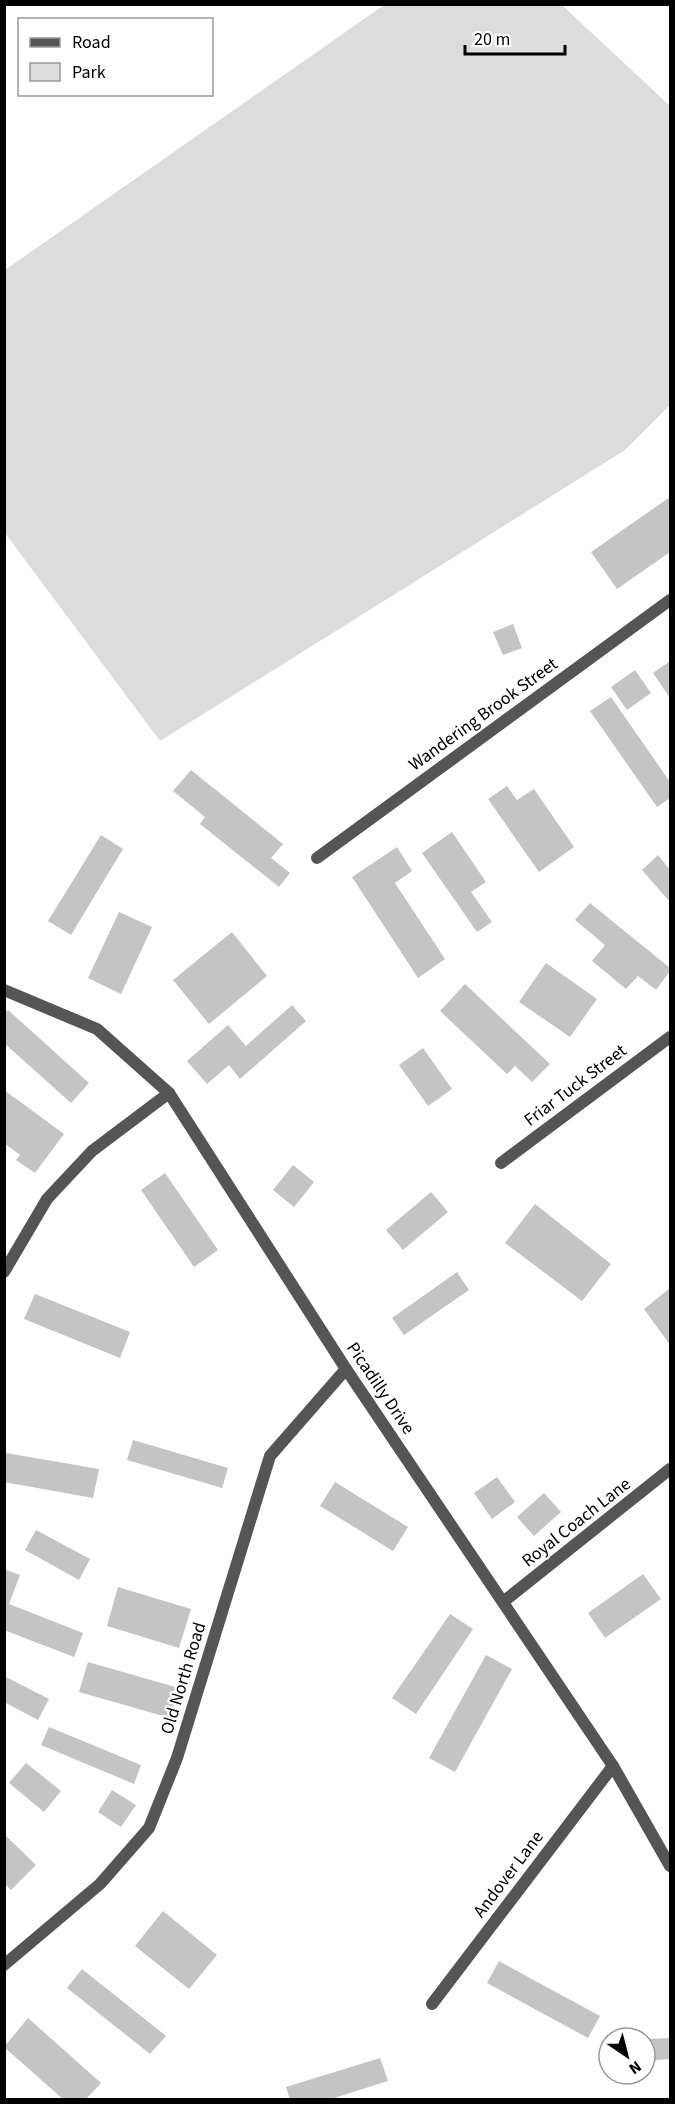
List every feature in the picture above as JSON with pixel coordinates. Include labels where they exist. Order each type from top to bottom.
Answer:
[{"type":"street","name":"Wandering Brook Street","points":[[317,858],[670,600]]},
{"type":"street","name":"Picadilly Drive","points":[[4,990],[98,1029],[169,1093],[346,1369],[613,1766],[670,1866]]},
{"type":"street","name":"Friar Tuck Street","points":[[501,1163],[670,1037]]},
{"type":"street","points":[[4,1272],[47,1199],[92,1151],[169,1093]]},
{"type":"street","name":"Old North Road","points":[[4,1965],[100,1884],[149,1828],[177,1758],[270,1456],[346,1369]]},
{"type":"street","name":"Royal Coach Lane","points":[[503,1602],[670,1469]]},
{"type":"street","name":"Andover Lane","points":[[432,2004],[613,1766]]},
{"type":"green space","points":[[384,5],[562,5],[670,106],[670,405],[625,450],[160,741],[5,533],[5,270]]},
{"type":"building","points":[[670,497],[670,552],[617,589],[591,552]]},
{"type":"building","points":[[513,624],[522,648],[503,655],[493,632]]},
{"type":"building","points":[[670,661],[670,698],[653,673]]},
{"type":"building","points":[[635,670],[651,693],[627,710],[611,687]]},
{"type":"building","points":[[611,697],[670,782],[670,798],[657,807],[590,711]]},
{"type":"building","points":[[191,770],[283,844],[271,858],[290,873],[279,887],[200,824],[205,817],[173,791]]},
{"type":"building","points":[[507,786],[517,800],[534,789],[574,847],[539,872],[488,799]]},
{"type":"building","points":[[452,832],[486,882],[471,892],[492,922],[477,932],[422,853]]},
{"type":"building","points":[[101,835],[123,849],[71,935],[48,921]]},
{"type":"building","points":[[397,847],[412,871],[395,883],[445,959],[418,978],[352,877]]},
{"type":"building","points":[[658,855],[670,870],[670,902],[642,870]]},
{"type":"building","points":[[590,903],[670,968],[656,990],[638,976],[626,989],[592,961],[605,945],[575,920]]},
{"type":"building","points":[[119,912],[152,927],[121,994],[88,978]]},
{"type":"building","points":[[232,932],[267,976],[209,1024],[173,980]]},
{"type":"building","points":[[546,963],[597,999],[570,1037],[519,1002]]},
{"type":"building","points":[[465,984],[550,1064],[532,1082],[515,1066],[507,1074],[440,1011]]},
{"type":"building","points":[[292,1005],[306,1021],[240,1079],[229,1065],[207,1084],[187,1061],[228,1025],[246,1046]]},
{"type":"building","points":[[8,1010],[89,1083],[71,1103],[4,1043],[4,1014]]},
{"type":"building","points":[[423,1048],[452,1089],[428,1106],[399,1065]]},
{"type":"building","points":[[4,1090],[64,1134],[35,1173],[16,1160],[20,1155],[4,1143]]},
{"type":"building","points":[[293,1165],[314,1182],[294,1207],[273,1190]]},
{"type":"building","points":[[165,1173],[218,1250],[194,1267],[141,1190]]},
{"type":"building","points":[[431,1192],[448,1212],[403,1250],[386,1230]]},
{"type":"building","points":[[535,1204],[611,1264],[582,1301],[505,1243]]},
{"type":"building","points":[[457,1272],[469,1290],[404,1335],[392,1318]]},
{"type":"building","points":[[670,1288],[670,1345],[644,1309]]},
{"type":"building","points":[[35,1294],[130,1332],[120,1358],[24,1319]]},
{"type":"building","points":[[133,1440],[228,1468],[222,1488],[127,1460]]},
{"type":"building","points":[[6,1453],[99,1469],[93,1498],[4,1482]]},
{"type":"building","points":[[497,1477],[515,1502],[492,1519],[474,1493]]},
{"type":"building","points":[[335,1482],[408,1527],[393,1551],[320,1506]]},
{"type":"building","points":[[544,1493],[561,1512],[534,1536],[517,1517]]},
{"type":"building","points":[[36,1530],[90,1559],[79,1580],[25,1550]]},
{"type":"building","points":[[4,1569],[20,1575],[9,1604],[83,1633],[74,1657],[4,1630]]},
{"type":"building","points":[[643,1574],[661,1599],[605,1638],[588,1613]]},
{"type":"building","points":[[118,1587],[191,1609],[179,1648],[107,1626]]},
{"type":"building","points":[[450,1614],[473,1629],[416,1714],[392,1698]]},
{"type":"building","points":[[486,1655],[512,1669],[455,1772],[429,1758]]},
{"type":"building","points":[[88,1662],[179,1688],[170,1718],[79,1692]]},
{"type":"building","points":[[4,1676],[49,1699],[38,1720],[4,1702]]},
{"type":"building","points":[[49,1727],[141,1765],[134,1784],[41,1745]]},
{"type":"building","points":[[26,1763],[61,1791],[44,1812],[9,1783]]},
{"type":"building","points":[[112,1790],[136,1805],[121,1827],[98,1812]]},
{"type":"building","points":[[4,1834],[36,1865],[11,1890],[4,1883]]},
{"type":"building","points":[[163,1911],[217,1955],[189,1989],[135,1946]]},
{"type":"building","points":[[499,1961],[600,2016],[588,2038],[487,1983]]},
{"type":"building","points":[[82,1969],[166,2036],[150,2054],[67,1988]]},
{"type":"building","points":[[28,2018],[101,2083],[85,2100],[64,2100],[4,2047]]},
{"type":"building","points":[[670,2038],[670,2059],[657,2060],[657,2039]]},
{"type":"building","points":[[380,2058],[388,2081],[328,2100],[290,2100],[286,2087]]}]
